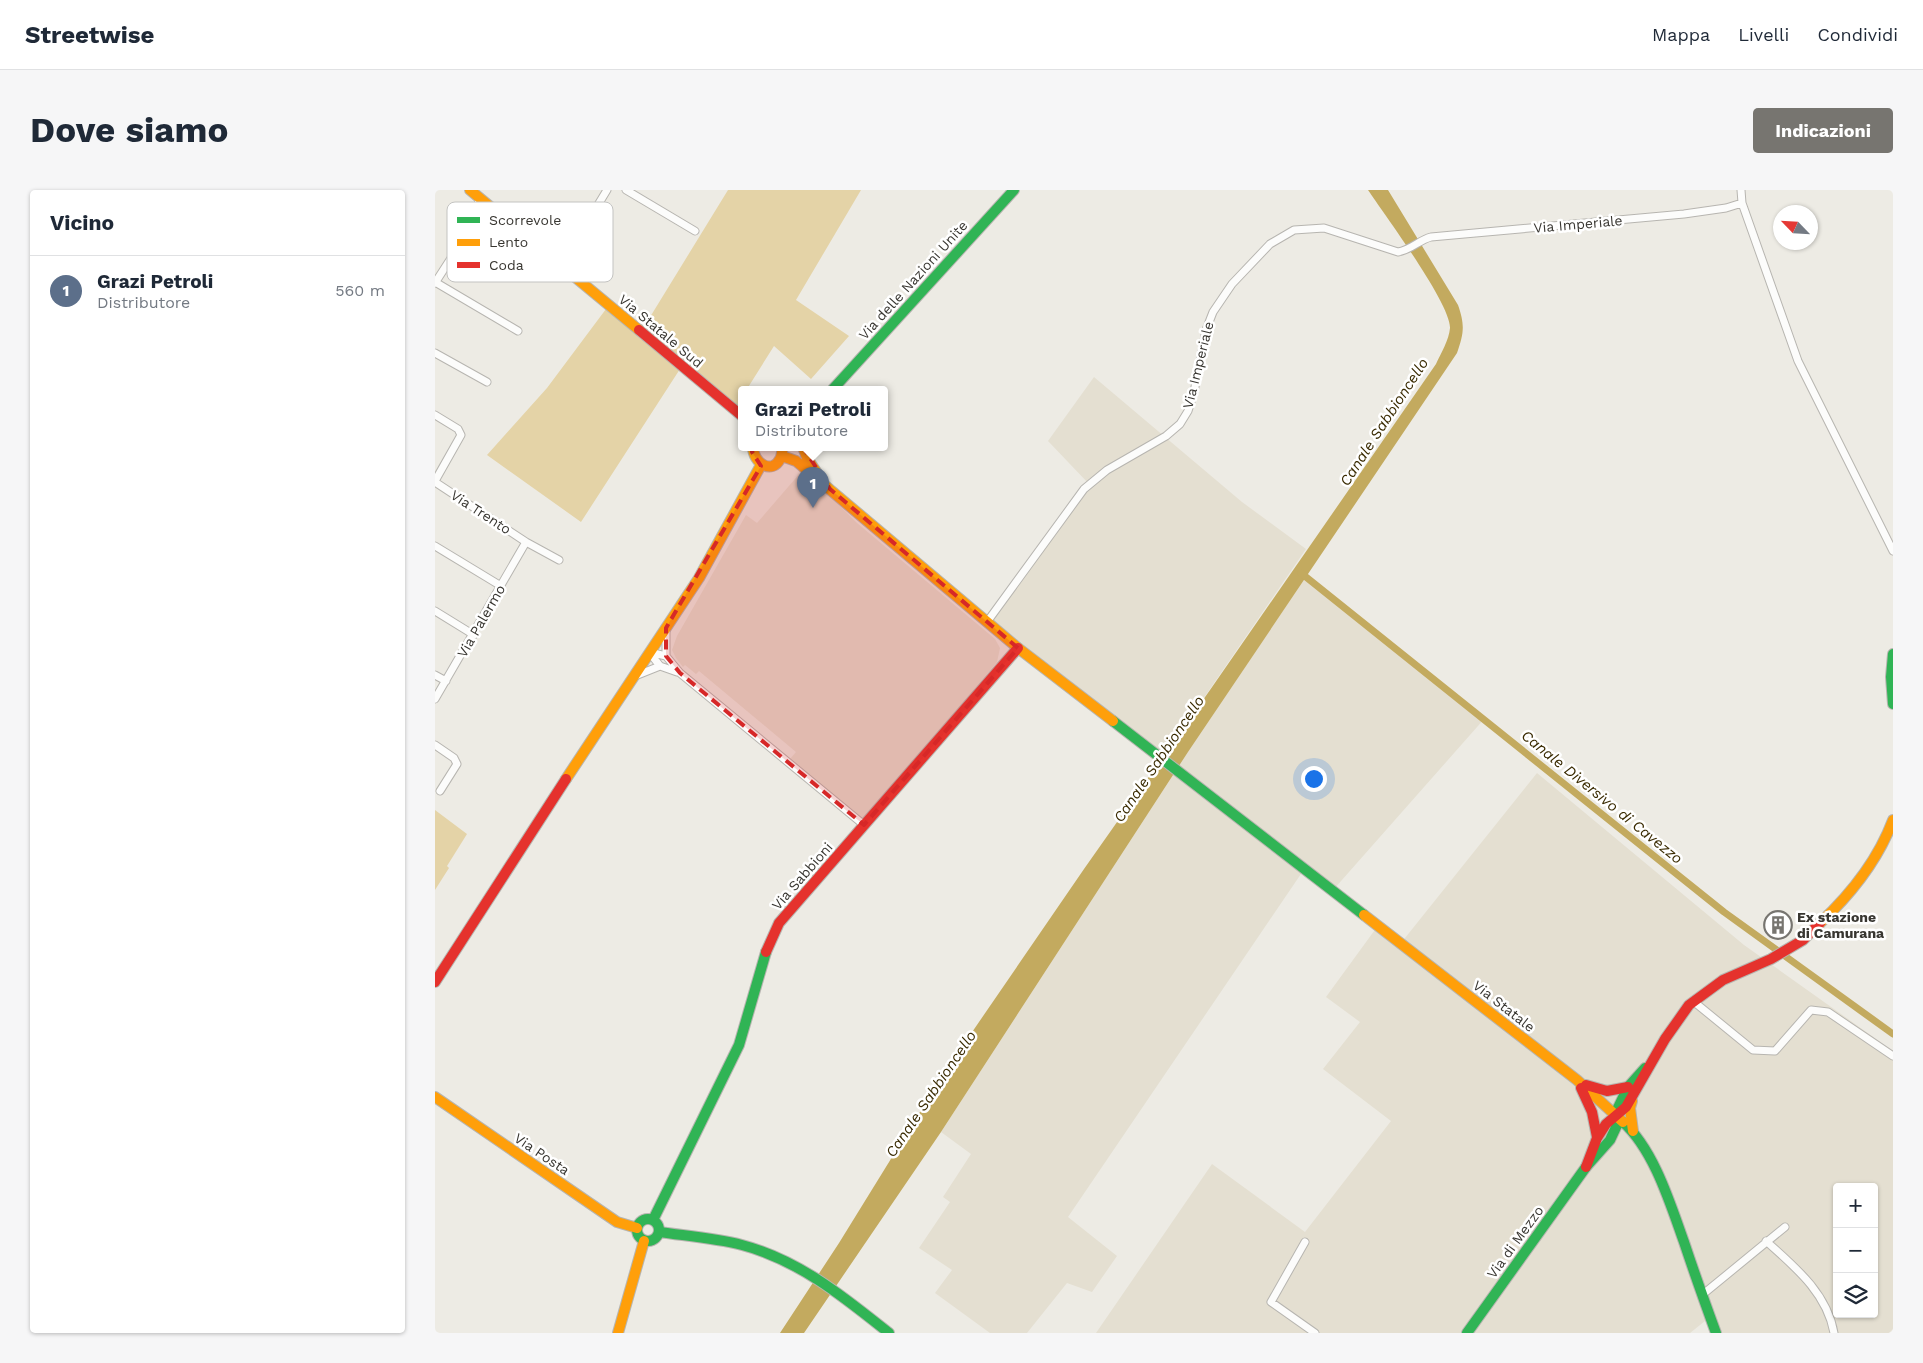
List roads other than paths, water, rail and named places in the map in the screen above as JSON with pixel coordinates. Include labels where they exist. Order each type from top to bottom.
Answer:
[{"type":"street","name":"Via Statale Sud","points":[[470,190],[484,202]]},
{"type":"street","points":[[600,202],[607,190]]},
{"type":"street","points":[[626,190],[695,231]]},
{"type":"street","name":"Via delle Nazioni Unite","points":[[836,386],[1014,190]]},
{"type":"street","points":[[1743,191],[1741,203],[1797,361],[1893,551]]},
{"type":"street","name":"Via Imperiale","points":[[987,622],[1084,488],[1107,470],[1166,436],[1180,424],[1188,411],[1195,392],[1206,330],[1213,312],[1232,284],[1270,244],[1293,230],[1324,228],[1392,251],[1406,251],[1423,238],[1684,214],[1726,208],[1741,203]]},
{"type":"street","points":[[447,264],[435,283],[517,331]]},
{"type":"street","name":"Via Statale Sud","points":[[580,282],[738,413]]},
{"type":"street","points":[[435,353],[487,382]]},
{"type":"street","points":[[435,415],[458,429],[461,433],[460,439],[435,481]]},
{"type":"street","points":[[753,451],[753,456],[761,465],[774,465],[782,451],[830,489]]},
{"type":"street","points":[[805,451],[810,464],[830,489]]},
{"type":"street","points":[[435,982],[699,578],[761,465]]},
{"type":"street","name":"Via Trento","points":[[435,481],[526,542],[559,560]]},
{"type":"street","name":"Via Statale","points":[[830,489],[1018,648],[1577,1080],[1633,1131],[1649,1157],[1668,1198],[1716,1333]]},
{"type":"street","name":"Via Palermo","points":[[435,699],[474,635],[526,542]]},
{"type":"street","points":[[435,546],[501,586]]},
{"type":"street","points":[[435,611],[474,635]]},
{"type":"street","points":[[665,656],[666,628]]},
{"type":"street","name":"Via Sabbioni","points":[[653,1220],[739,1046],[763,958],[775,930],[785,915],[1018,648]]},
{"type":"street","points":[[649,652],[665,656],[680,673],[864,826]]},
{"type":"street","points":[[649,652],[660,666],[680,673]]},
{"type":"street","points":[[1893,654],[1891,677],[1893,704]]},
{"type":"street","points":[[633,677],[660,666]]},
{"type":"street","points":[[435,674],[446,681]]},
{"type":"street","points":[[435,745],[454,758],[457,764],[440,791]]},
{"type":"street","points":[[1586,1167],[1597,1138],[1606,1124],[1626,1107],[1631,1091],[1665,1039],[1693,1001],[1723,980],[1771,959],[1794,946],[1837,907],[1865,871],[1886,839],[1893,820]]},
{"type":"street","points":[[1693,1001],[1753,1050],[1775,1051],[1811,1010],[1827,1012],[1893,1056]]},
{"type":"street","points":[[1577,1080],[1599,1091],[1611,1093],[1631,1091]]},
{"type":"street","points":[[1577,1080],[1593,1111],[1597,1126],[1597,1138]]},
{"type":"street","points":[[1616,1130],[1623,1128],[1633,1131],[1630,1108],[1631,1091]]},
{"type":"street","name":"Via Posta","points":[[435,1097],[617,1222],[637,1228]]},
{"type":"street","points":[[1586,1167],[1600,1153],[1616,1130],[1618,1123],[1615,1115]]},
{"type":"street","name":"Via di Mezzo","points":[[1467,1333],[1586,1167]]},
{"type":"street","points":[[649,1219],[653,1220],[658,1225],[659,1232],[655,1239],[644,1241],[638,1236],[637,1228],[641,1222],[649,1219]]},
{"type":"street","points":[[1702,1295],[1785,1227]]},
{"type":"street","points":[[659,1232],[752,1247],[774,1255],[835,1290],[889,1333]]},
{"type":"street","points":[[618,1333],[644,1241]]},
{"type":"street","points":[[1767,1241],[1807,1277],[1831,1317],[1834,1333]]},
{"type":"street","points":[[1305,1242],[1271,1302],[1315,1333]]},
{"type":"waterway","name":"Canale Diversivo di Cavezzo","points":[[1301,573],[1724,912],[1893,1034]]},
{"type":"place","name":"Grazi Petroli","points":[[813,508]]},
{"type":"place","name":"Ex stazione di Camurana","points":[[1778,925]]},
{"type":"water label","name":"Canale Sabbioncello","points":[[1384,422]]},
{"type":"water label","name":"Canale Sabbioncello","points":[[1159,759]]},
{"type":"water label","name":"Canale Sabbioncello","points":[[931,1094]]}]
